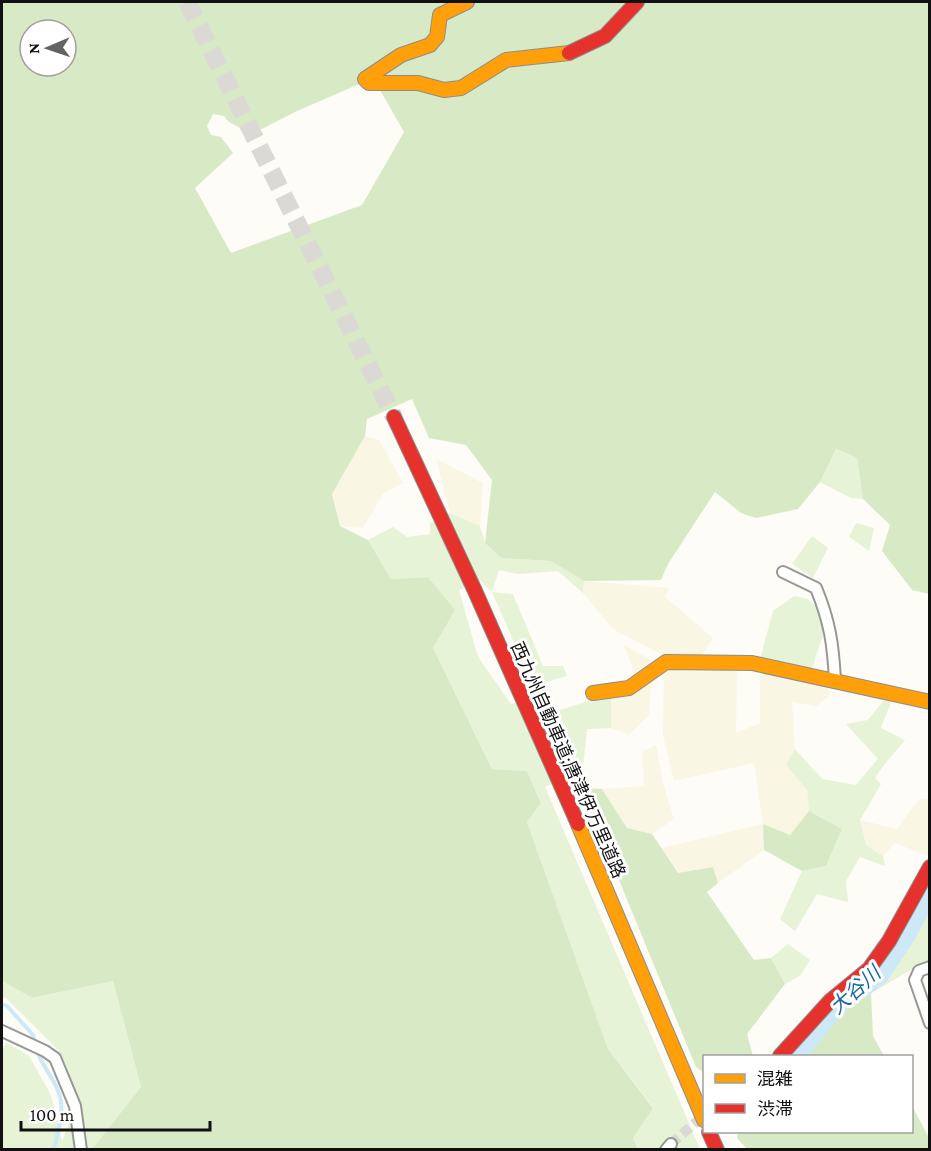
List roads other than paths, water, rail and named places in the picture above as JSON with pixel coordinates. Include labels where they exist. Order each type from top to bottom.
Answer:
[{"type":"main road","points":[[467,2],[440,15],[436,37],[430,45],[402,55],[364,79],[369,83],[418,84],[444,90],[461,88],[506,60],[571,53],[605,36],[638,2]]},
{"type":"main road","name":"西九州自動車道;唐津伊万里道路","points":[[394,417],[438,509],[517,687],[703,1115]]},
{"type":"main road","points":[[593,693],[629,688],[666,662],[752,663],[930,702]]},
{"type":"main road","points":[[781,1055],[830,1001],[868,969],[889,941],[930,867]]},
{"type":"main road","points":[[710,1133],[717,1149]]},
{"type":"street","points":[[783,572],[816,588],[826,613],[833,644],[835,680]]},
{"type":"street","points":[[930,967],[919,970],[915,980],[930,1023]]},
{"type":"street","points":[[2,1031],[55,1058],[75,1106],[81,1149]]},
{"type":"waterway","name":"大谷川","points":[[794,1055],[836,1005],[878,975],[904,936],[930,888]]},
{"type":"waterway","points":[[2,1004],[7,1006],[33,1035],[35,1043]]},
{"type":"waterway","points":[[37,1051],[60,1095],[60,1124],[52,1150]]},
{"type":"tunnel","points":[[187,2],[394,417]]},
{"type":"tunnel","points":[[671,1144],[703,1116]]}]
